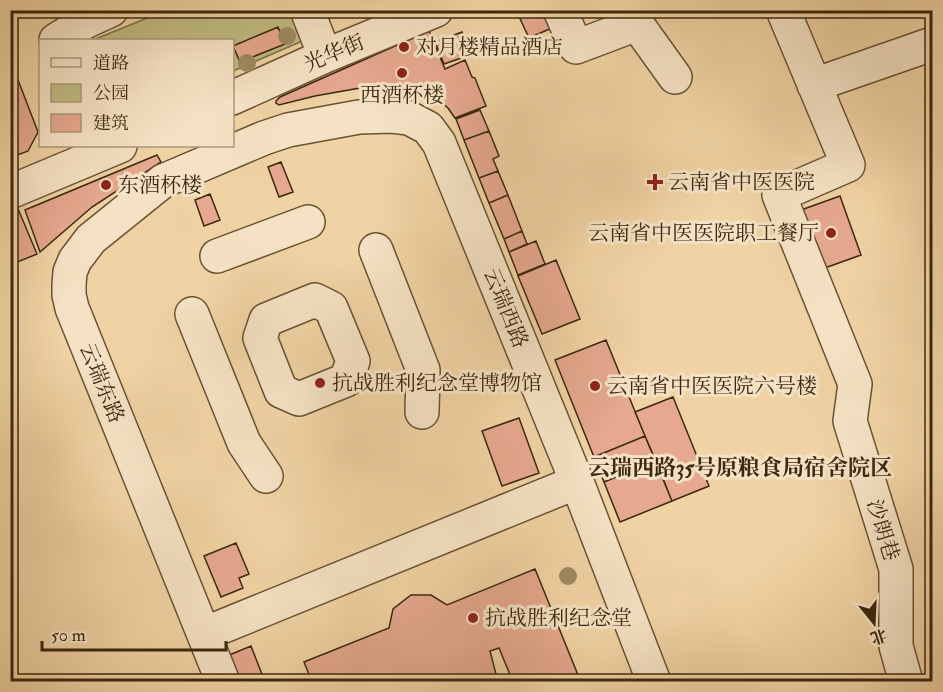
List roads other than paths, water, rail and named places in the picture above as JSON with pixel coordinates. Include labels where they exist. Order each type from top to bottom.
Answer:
[{"type":"street","points":[[58,39],[111,10]]},
{"type":"street","points":[[307,10],[325,56]]},
{"type":"street","name":"光华街","points":[[234,97],[436,10]]},
{"type":"street","points":[[560,10],[576,47],[637,24],[675,78]]},
{"type":"street","points":[[783,10],[814,85],[933,44]]},
{"type":"street","name":"沙朗巷","points":[[814,85],[848,165],[779,195],[855,384],[850,421],[896,569],[896,646],[906,681]]},
{"type":"street","name":"云瑞西路","points":[[228,149],[288,130],[359,117],[409,118],[428,129],[439,143],[572,468],[654,681]]},
{"type":"street","points":[[10,192],[75,154],[114,147]]},
{"type":"street","name":"云瑞东路","points":[[223,681],[72,308],[69,285],[70,272],[75,260],[91,239],[163,181],[228,149]]},
{"type":"street","points":[[218,256],[263,242],[308,222]]},
{"type":"street","points":[[376,250],[423,370],[422,412]]},
{"type":"street","points":[[284,300],[315,300],[331,308],[352,361],[346,380],[299,399],[281,392],[258,369],[260,338],[266,320],[284,300]]},
{"type":"street","points":[[192,314],[244,443],[266,476]]},
{"type":"street","points":[[204,634],[572,468]]},
{"type":"place","name":"对月楼精品酒店","points":[[404,47]]},
{"type":"place","name":"西酒杯楼","points":[[402,73]]},
{"type":"place","name":"云南省中医医院","points":[[655,182]]},
{"type":"place","name":"东酒杯楼","points":[[106,185]]},
{"type":"place","name":"云南省中医医院职工餐厅","points":[[831,233]]},
{"type":"place","name":"抗战胜利纪念堂博物馆","points":[[320,383]]},
{"type":"place","name":"云南省中医医院六号楼","points":[[595,386]]},
{"type":"place","name":"抗战胜利纪念堂","points":[[473,618]]},
{"type":"district","name":"云瑞西路35号原粮食局宿舍院区","points":[[740,467]]}]
